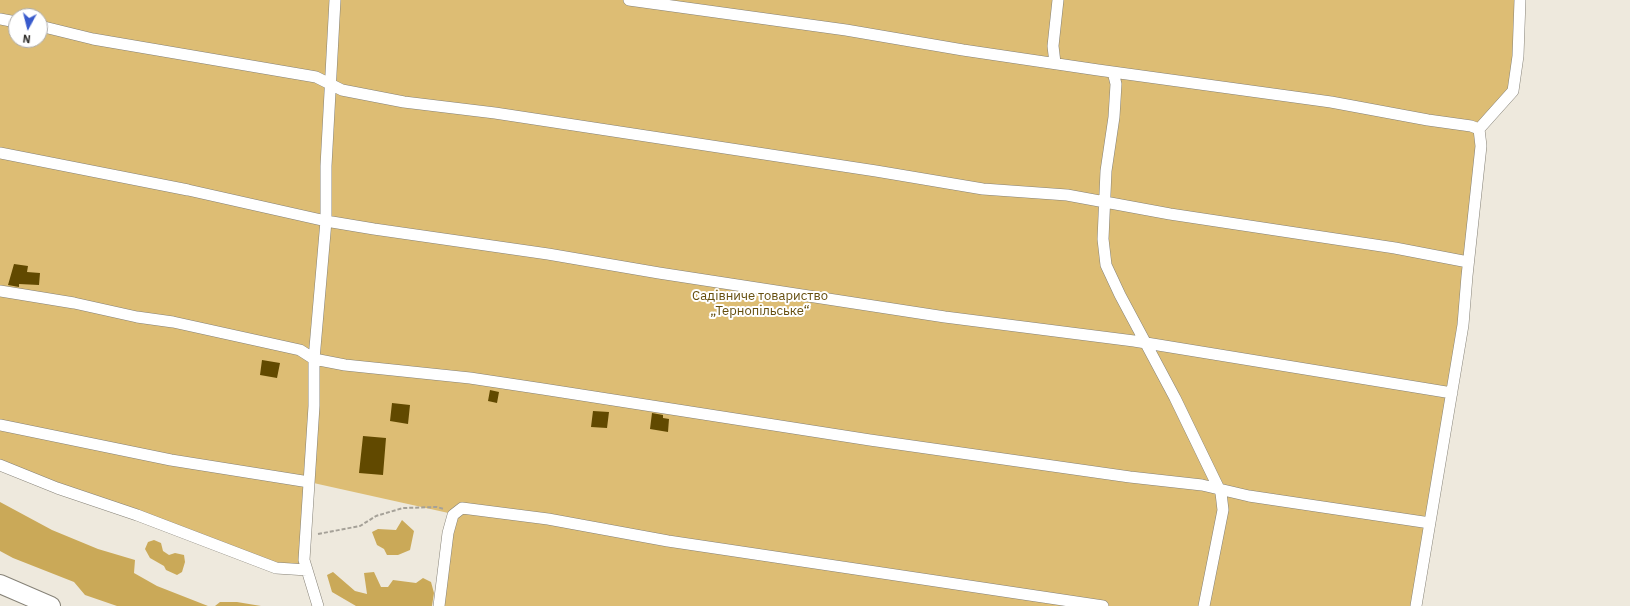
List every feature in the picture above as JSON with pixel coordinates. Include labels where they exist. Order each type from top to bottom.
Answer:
[{"type":"highway","points":[[0,584],[51,606]]},
{"type":"street","points":[[318,606],[304,560],[314,359],[326,221],[326,166],[335,0]]},
{"type":"street","points":[[629,0],[846,30],[963,50],[1113,72],[1331,102],[1428,120],[1471,126],[1479,129]]},
{"type":"street","points":[[1055,63],[1053,46],[1058,0]]},
{"type":"street","points":[[1416,606],[1463,325],[1468,262],[1481,146],[1479,129],[1513,91],[1518,56],[1520,0]]},
{"type":"street","points":[[48,28],[93,39],[316,77],[342,90],[404,102],[496,113],[876,171],[983,189],[1067,195],[1395,248],[1468,262]]},
{"type":"street","points":[[1113,72],[1116,91],[1106,171],[1103,239],[1106,264],[1120,295],[1175,398],[1220,490],[1223,510],[1204,606]]},
{"type":"street","points":[[0,153],[188,190],[326,221],[548,254],[824,299],[1146,343],[1289,365],[1452,393]]},
{"type":"street","points":[[0,291],[74,303],[137,317],[173,322],[300,350],[314,359],[345,365],[470,378],[870,440],[1130,478],[1202,485],[1220,490],[1326,508],[1430,523]]},
{"type":"street","points":[[0,424],[171,460],[309,482]]},
{"type":"street","points":[[0,465],[57,488],[138,516],[276,568],[307,570]]},
{"type":"street","points":[[439,606],[448,533],[453,515],[462,508],[548,519],[668,541],[1104,606]]},
{"type":"path","points":[[306,537],[360,526],[376,516],[403,508],[437,507]]},
{"type":"green space","name":"Садівниче товариство „Тернопільське“","points":[[0,0],[1520,0],[1513,91],[1479,129],[1477,191],[1416,606],[439,606],[453,514],[309,482],[307,570],[288,570],[0,465]]},
{"type":"shaded area","points":[[0,502],[52,530],[98,549],[135,560],[134,573],[157,586],[208,606],[117,606],[85,595],[74,582],[13,558],[0,551]]},
{"type":"shaded area","points":[[402,520],[414,531],[410,550],[398,555],[387,555],[384,549],[377,545],[372,532],[378,529],[396,530]]},
{"type":"shaded area","points":[[154,540],[161,543],[163,551],[169,555],[175,553],[184,555],[185,562],[182,572],[177,575],[166,570],[164,566],[150,558],[145,549],[148,542]]},
{"type":"shaded area","points":[[333,572],[355,591],[367,594],[364,573],[374,572],[381,587],[388,587],[393,580],[416,583],[423,578],[431,582],[434,593],[432,606],[356,606],[332,592],[327,575]]},
{"type":"shaded area","points":[[220,602],[237,602],[261,606],[215,606]]},
{"type":"building","points":[[14,264],[28,266],[27,272],[40,273],[39,285],[19,284],[19,287],[8,285]]},
{"type":"building","points":[[262,360],[280,363],[277,378],[260,375]]},
{"type":"building","points":[[490,390],[499,392],[497,403],[488,401]]},
{"type":"building","points":[[392,403],[410,405],[408,424],[390,421]]},
{"type":"building","points":[[593,411],[609,412],[607,428],[591,427]]},
{"type":"building","points":[[652,413],[663,415],[663,418],[669,419],[668,432],[650,429]]},
{"type":"building","points":[[363,436],[386,438],[383,475],[359,473]]}]
